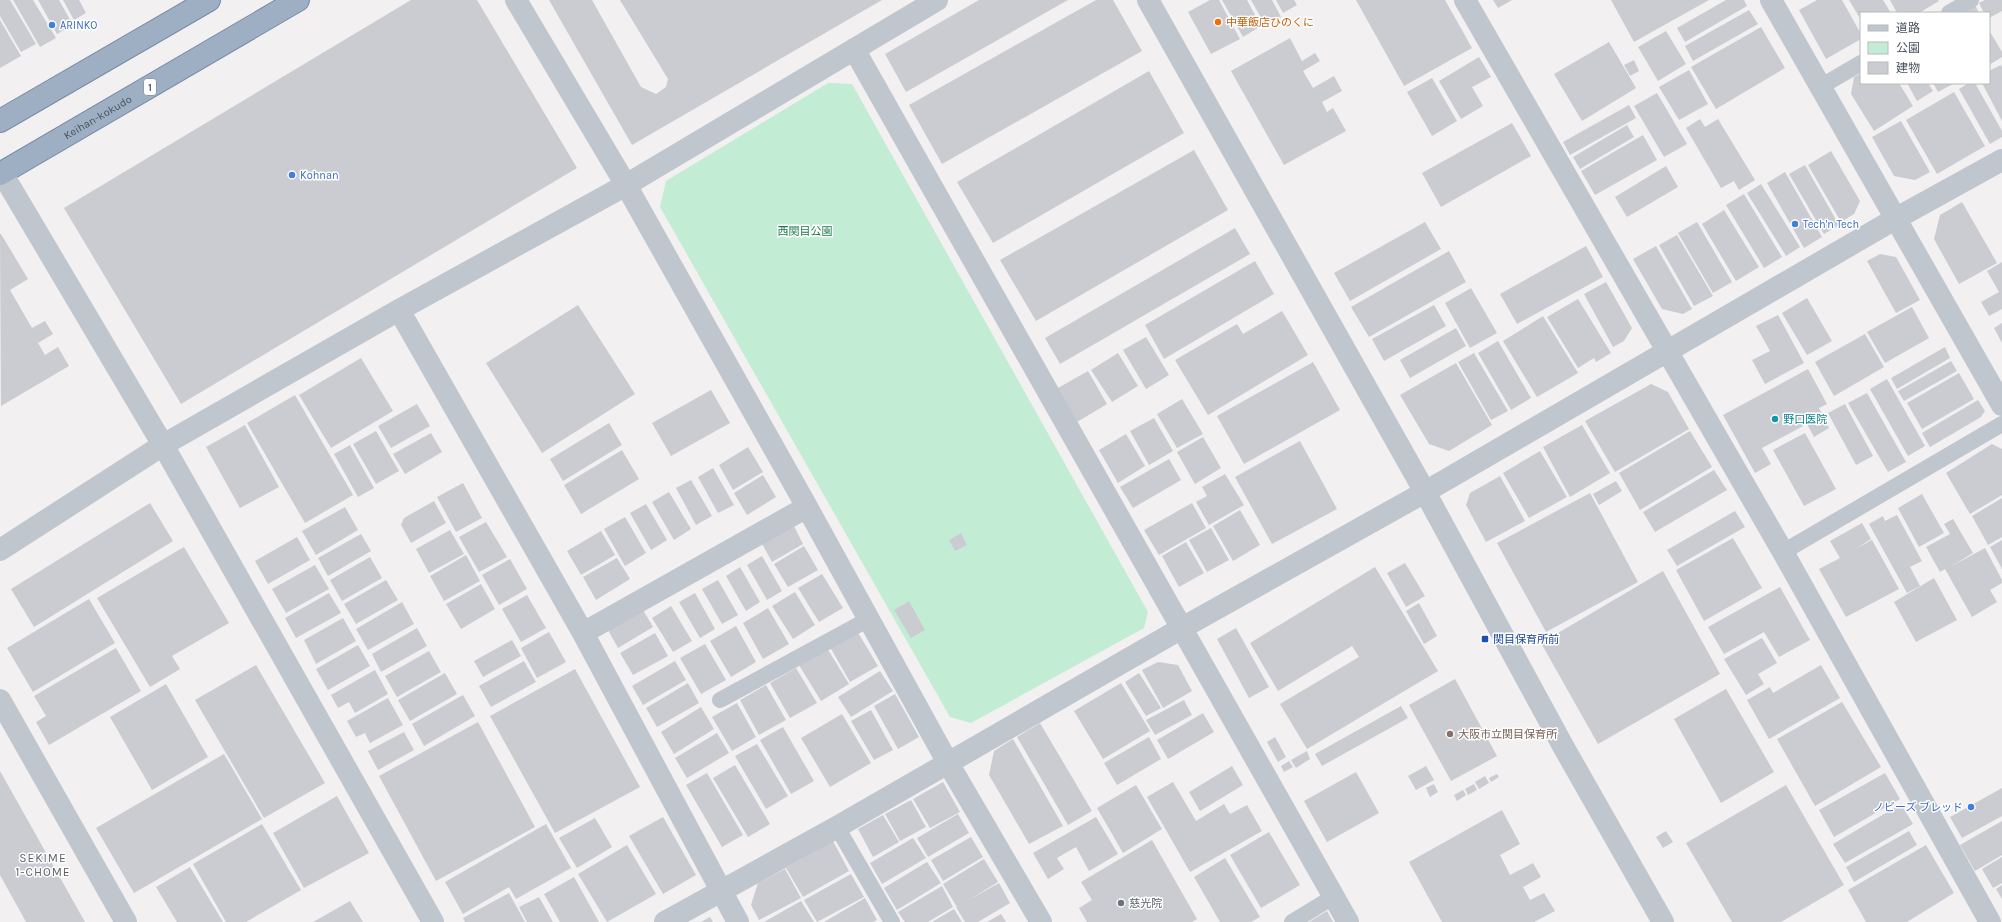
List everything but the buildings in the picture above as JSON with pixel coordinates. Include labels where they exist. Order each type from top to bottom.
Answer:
[{"type":"highway","points":[[0,121],[209,0]]},
{"type":"highway","name":"Keihan-kokudo","points":[[1,174],[298,0]]},
{"type":"street","points":[[516,0],[626,185],[807,506],[948,763],[1041,922]]},
{"type":"street","points":[[0,550],[163,446],[399,310],[626,185],[937,0]]},
{"type":"street","points":[[1148,0],[1425,492],[1563,746],[1663,922]]},
{"type":"street","points":[[1465,0],[1783,552],[1990,922]]},
{"type":"street","points":[[1771,0],[2002,405]]},
{"type":"street","points":[[854,49],[1348,922]]},
{"type":"street","points":[[665,922],[837,827],[1182,628],[1425,492],[1669,352],[1895,219],[2002,160]]},
{"type":"street","points":[[1,174],[163,446],[433,922]]},
{"type":"street","points":[[399,310],[583,633],[720,892],[738,922]]},
{"type":"street","points":[[583,633],[807,506]]},
{"type":"street","points":[[0,700],[126,922]]},
{"type":"lane","points":[[1951,12],[1972,0]]},
{"type":"lane","points":[[1820,87],[1860,65]]},
{"type":"lane","points":[[1783,552],[2002,424]]},
{"type":"lane","points":[[720,700],[869,619]]},
{"type":"lane","points":[[837,827],[892,922]]},
{"type":"lane","points":[[1292,922],[1334,897]]},
{"type":"green space","name":"西関目公園","points":[[828,83],[852,84],[1148,612],[1144,628],[971,723],[950,717],[660,207],[666,181]]},
{"type":"place","name":"中華飯店ひのくに","points":[[1218,22]]},
{"type":"place","name":"ARINKO","points":[[52,25]]},
{"type":"place","name":"Kohnan","points":[[292,175]]},
{"type":"place","name":"Tech'n Tech","points":[[1795,224]]},
{"type":"place","name":"野口医院","points":[[1775,419]]},
{"type":"place","name":"関目保育所前","points":[[1485,639]]},
{"type":"place","name":"大阪市立関目保育所","points":[[1450,734]]},
{"type":"place","name":"ノビーズ ブレッド","points":[[1971,807]]},
{"type":"place","name":"慈光院","points":[[1121,903]]},
{"type":"district","name":"SEKIME 1-CHOME","points":[[43,865]]}]
